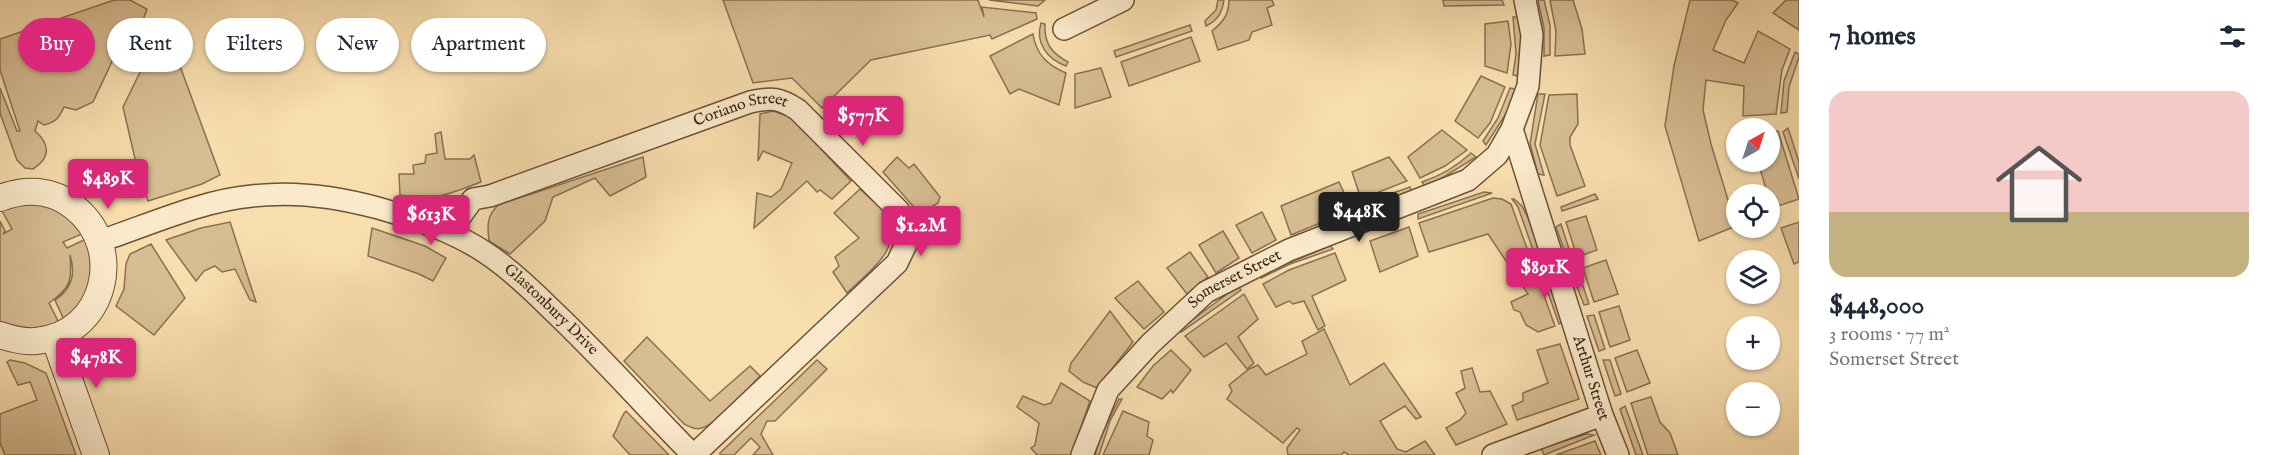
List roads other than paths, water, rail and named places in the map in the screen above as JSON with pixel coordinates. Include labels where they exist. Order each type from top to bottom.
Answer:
[{"type":"street","points":[[1064,29],[1123,0]]},
{"type":"street","name":"Somerset Street","points":[[1082,455],[1108,390],[1150,344],[1206,292],[1289,250],[1468,180],[1497,155],[1512,129],[1528,86],[1532,35],[1525,0]]},
{"type":"street","name":"Coriano Street","points":[[449,232],[473,200],[490,196],[750,102],[764,99],[782,100],[798,110],[900,211],[908,240],[897,263],[694,455]]},
{"type":"street","name":"Arthur Street","points":[[1512,129],[1602,415],[1618,455]]},
{"type":"street","points":[[0,335],[27,341],[54,337],[71,329],[85,318],[95,303],[102,286],[105,268],[96,230],[84,214],[67,201],[42,192],[2,190]]},
{"type":"street","name":"Glastonbury Drive","points":[[100,241],[212,204],[252,195],[300,195],[358,203],[411,218],[449,232],[486,252],[515,274],[598,353],[694,455]]},
{"type":"street","points":[[54,337],[96,455]]},
{"type":"street","points":[[1493,455],[1602,415]]}]
